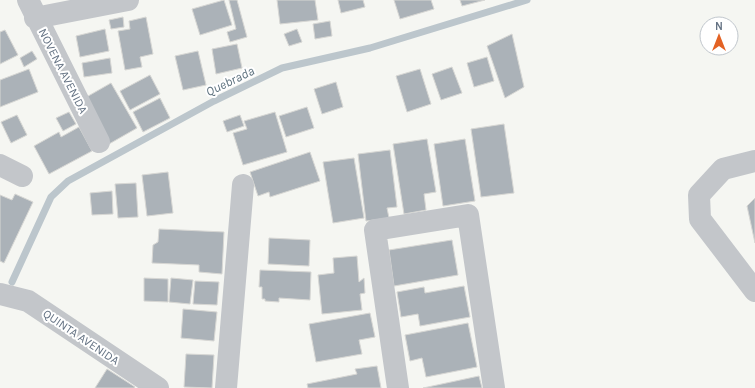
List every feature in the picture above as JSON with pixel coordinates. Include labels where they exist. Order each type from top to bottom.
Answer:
[{"type":"street","points":[[32,9],[128,0]]},
{"type":"street","name":"NOVENA AVENIDA","points":[[32,9],[99,142]]},
{"type":"street","points":[[755,161],[723,169],[699,195],[700,219],[755,291]]},
{"type":"street","points":[[0,165],[22,176]]},
{"type":"street","points":[[226,388],[243,186]]},
{"type":"street","points":[[398,388],[375,230],[468,215],[494,388]]},
{"type":"street","name":"QUINTA AVENIDA","points":[[0,294],[28,301],[158,388]]},
{"type":"building","points":[[224,0],[232,25],[200,35],[192,9]]},
{"type":"building","points":[[229,0],[237,0],[247,37],[230,42],[227,32],[236,29]]},
{"type":"building","points":[[277,0],[315,0],[318,20],[280,24]]},
{"type":"building","points":[[338,0],[363,0],[365,7],[341,13]]},
{"type":"building","points":[[394,0],[431,0],[434,9],[400,19]]},
{"type":"building","points":[[460,0],[485,0],[462,6]]},
{"type":"building","points":[[123,17],[124,27],[111,29],[109,20]]},
{"type":"building","points":[[146,17],[153,54],[140,57],[142,67],[125,70],[118,31],[130,29],[129,21]]},
{"type":"building","points":[[330,21],[332,36],[315,39],[313,24]]},
{"type":"building","points":[[105,29],[109,51],[80,57],[76,36]]},
{"type":"building","points":[[297,29],[302,42],[289,46],[284,34]]},
{"type":"building","points":[[5,30],[18,55],[0,64],[0,32]]},
{"type":"building","points":[[512,34],[524,87],[505,98],[487,46]]},
{"type":"building","points":[[237,44],[242,68],[216,74],[212,49]]},
{"type":"building","points":[[32,51],[37,59],[24,67],[20,58]]},
{"type":"building","points":[[198,51],[206,85],[183,90],[175,56]]},
{"type":"building","points":[[487,57],[494,81],[474,87],[467,63]]},
{"type":"building","points":[[110,58],[112,73],[84,77],[82,63]]},
{"type":"building","points":[[452,67],[462,93],[441,100],[432,74]]},
{"type":"building","points":[[29,69],[38,92],[0,107],[0,80]]},
{"type":"building","points":[[420,69],[431,104],[407,112],[396,76]]},
{"type":"building","points":[[150,75],[160,94],[130,110],[120,91]]},
{"type":"building","points":[[336,82],[343,107],[322,114],[314,89]]},
{"type":"building","points":[[111,83],[137,128],[109,144],[83,99]]},
{"type":"building","points":[[160,98],[170,118],[143,132],[133,112]]},
{"type":"building","points":[[307,107],[314,128],[286,137],[279,116]]},
{"type":"building","points":[[69,112],[76,124],[63,131],[56,118]]},
{"type":"building","points":[[275,112],[287,152],[243,165],[233,133],[247,129],[244,121]]},
{"type":"building","points":[[17,115],[27,135],[11,143],[1,122]]},
{"type":"building","points":[[240,115],[244,126],[227,132],[223,121]]},
{"type":"building","points":[[504,124],[514,193],[481,197],[471,129]]},
{"type":"building","points":[[79,127],[92,151],[49,174],[34,146],[59,132],[61,137]]},
{"type":"building","points":[[427,139],[436,192],[424,194],[426,210],[404,214],[393,144]]},
{"type":"building","points":[[465,139],[475,201],[443,206],[434,144]]},
{"type":"building","points":[[390,150],[397,207],[387,208],[389,218],[366,221],[358,154]]},
{"type":"building","points":[[310,152],[320,181],[270,197],[269,192],[258,196],[250,172]]},
{"type":"building","points":[[354,158],[364,218],[333,223],[323,162]]},
{"type":"building","points":[[168,172],[173,213],[147,216],[142,175]]},
{"type":"building","points":[[136,183],[138,217],[118,218],[115,184]]},
{"type":"building","points":[[112,191],[113,214],[92,215],[90,193]]},
{"type":"building","points":[[15,194],[33,202],[4,263],[0,261],[0,195],[12,200]]},
{"type":"building","points":[[755,198],[755,243],[747,206]]},
{"type":"building","points":[[159,229],[224,232],[222,274],[199,272],[199,265],[152,263],[153,245],[158,242]]},
{"type":"building","points":[[269,238],[310,240],[309,266],[268,264]]},
{"type":"building","points":[[452,240],[458,275],[394,286],[389,250]]},
{"type":"building","points":[[357,256],[359,282],[364,278],[365,293],[360,294],[362,310],[322,314],[318,275],[334,273],[333,258]]},
{"type":"building","points":[[260,270],[311,272],[310,300],[279,298],[279,302],[265,301],[265,299],[262,299],[262,287],[259,287]]},
{"type":"building","points":[[144,278],[168,279],[168,302],[144,301]]},
{"type":"building","points":[[171,278],[193,280],[190,304],[169,302]]},
{"type":"building","points":[[195,281],[219,282],[217,305],[193,304]]},
{"type":"building","points":[[464,286],[470,317],[420,326],[418,314],[401,317],[397,292],[424,287],[425,293]]},
{"type":"building","points":[[183,309],[217,312],[214,341],[181,338]]},
{"type":"building","points":[[370,313],[375,337],[359,340],[362,354],[316,362],[309,324]]},
{"type":"building","points":[[468,323],[477,367],[426,377],[422,358],[410,361],[405,335]]},
{"type":"building","points":[[186,354],[214,355],[212,388],[184,387]]},
{"type":"building","points":[[377,366],[381,388],[308,388],[307,384],[357,374],[355,369]]},
{"type":"building","points":[[107,369],[135,387],[95,388]]},
{"type":"building","points":[[479,376],[482,388],[423,388]]},
{"type":"waterway","name":"Quebrada","points":[[12,282],[51,197],[68,181],[214,101],[282,68],[370,48],[527,0]]}]
